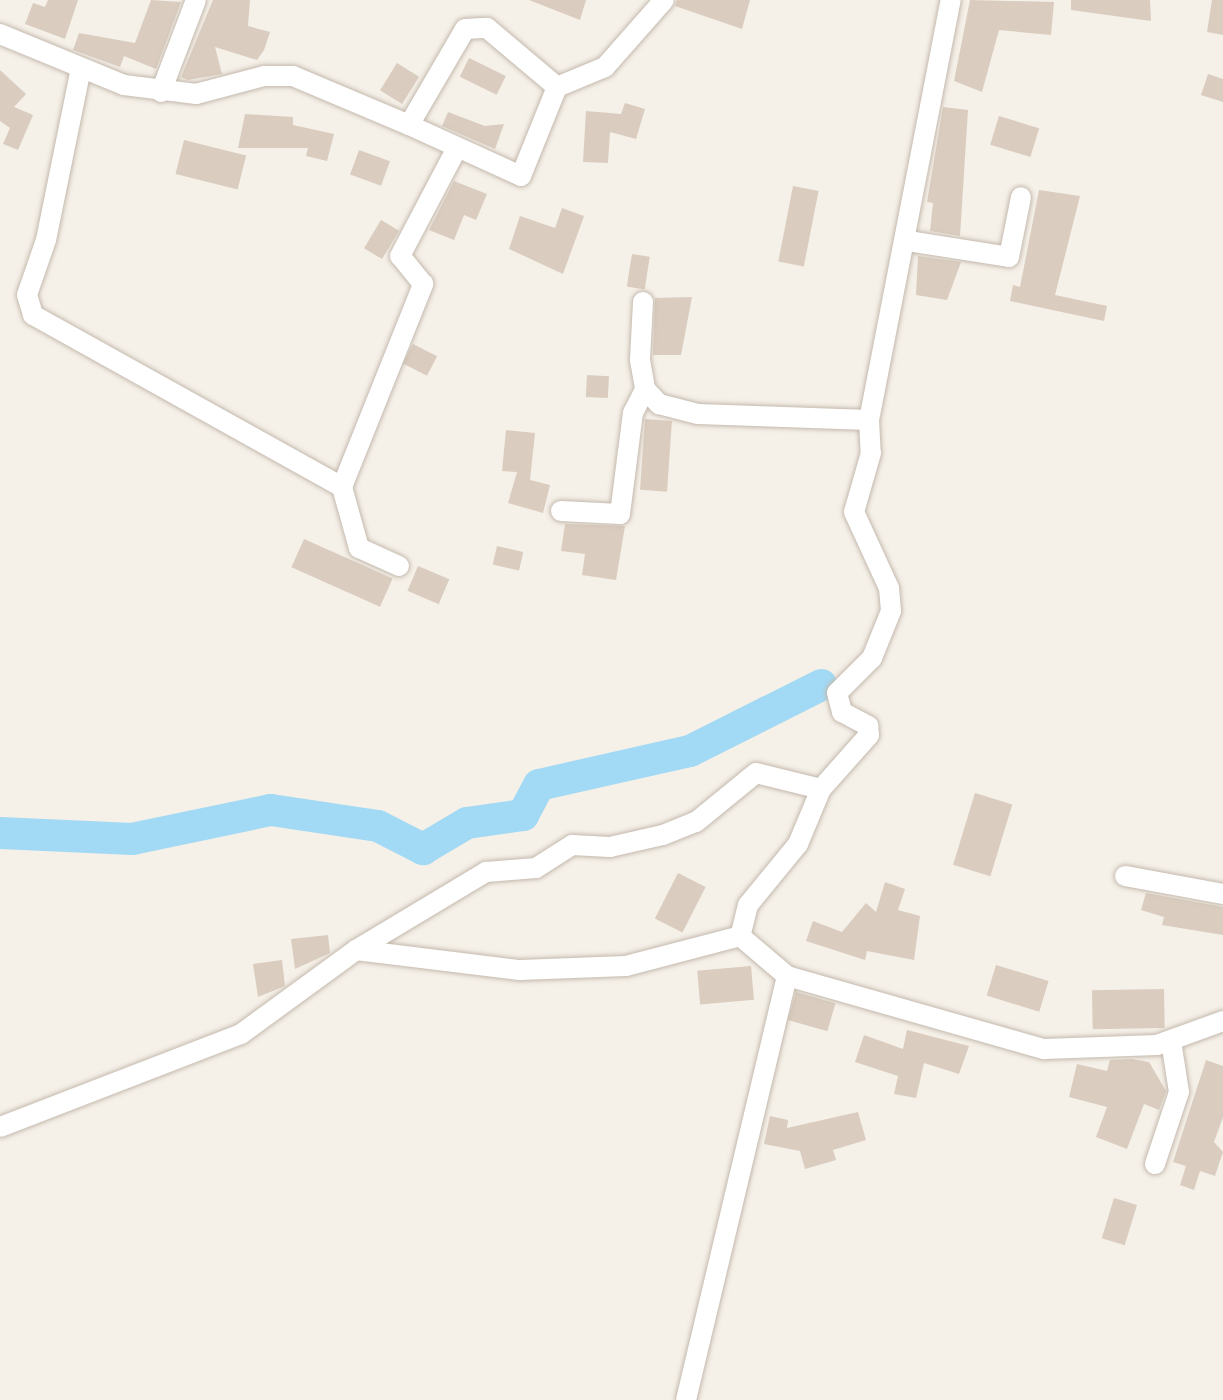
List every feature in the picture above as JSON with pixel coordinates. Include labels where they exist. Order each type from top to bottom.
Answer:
[{"type":"street","points":[[161,92],[196,0]]},
{"type":"street","points":[[0,34],[80,73],[161,92],[196,94],[276,74],[316,82],[456,150],[521,176],[557,87],[605,67],[664,0]]},
{"type":"street","points":[[740,936],[748,905],[798,844],[821,789],[869,735],[868,726],[842,712],[837,693],[872,658],[891,611],[889,588],[854,512],[871,453],[869,420],[908,241],[951,0]]},
{"type":"street","points":[[409,125],[458,36],[478,25],[557,87]]},
{"type":"street","points":[[80,73],[46,240],[27,295],[33,315],[342,487]]},
{"type":"street","points":[[399,566],[359,548],[342,487],[421,294],[423,281],[400,256],[456,150]]},
{"type":"street","points":[[908,241],[1009,257],[1021,197]]},
{"type":"street","points":[[561,511],[620,514],[631,421],[645,389],[643,302]]},
{"type":"street","points":[[645,389],[676,412],[869,420]]},
{"type":"street","points":[[0,1127],[220,1045],[275,1015],[356,950],[486,872],[521,872],[563,847],[625,845],[696,822],[756,773],[821,789]]},
{"type":"street","points":[[1125,876],[1223,894]]},
{"type":"street","points":[[356,950],[520,970],[611,967],[740,936]]},
{"type":"street","points":[[740,936],[787,976],[1044,1049],[1171,1041],[1223,1021]]},
{"type":"street","points":[[686,1400],[787,976]]},
{"type":"street","points":[[1155,1164],[1179,1092],[1171,1041]]},
{"type":"building","points":[[48,0],[78,0],[65,39],[25,24],[33,3],[45,7]]},
{"type":"building","points":[[151,0],[181,2],[156,69],[124,56],[120,67],[73,50],[79,33],[135,43]]},
{"type":"building","points":[[213,0],[250,0],[248,26],[270,32],[257,60],[215,47],[222,74],[188,80],[181,77]]},
{"type":"building","points":[[529,0],[586,0],[580,20]]},
{"type":"building","points":[[677,0],[750,0],[742,29],[675,6]]},
{"type":"building","points":[[970,0],[1054,2],[1051,35],[999,30],[982,92],[954,81]]},
{"type":"building","points":[[1071,0],[1150,0],[1151,21],[1071,10]]},
{"type":"building","points":[[1212,0],[1223,0],[1223,35],[1207,32]]},
{"type":"building","points":[[469,58],[506,76],[497,95],[460,77]]},
{"type":"building","points":[[397,63],[419,77],[402,104],[380,90]]},
{"type":"building","points":[[0,70],[26,94],[14,107],[33,115],[18,150],[3,144],[10,128],[0,121]]},
{"type":"building","points":[[1208,74],[1223,79],[1223,102],[1201,95]]},
{"type":"building","points":[[625,103],[645,109],[636,139],[610,132],[608,163],[583,162],[586,111],[621,114]]},
{"type":"building","points":[[943,107],[968,110],[960,236],[930,231],[933,203],[927,202]]},
{"type":"building","points":[[448,112],[485,126],[504,124],[495,149],[442,126]]},
{"type":"building","points":[[245,114],[293,117],[293,125],[334,134],[327,161],[306,156],[308,148],[238,148]]},
{"type":"building","points":[[999,116],[1039,128],[1030,157],[990,145]]},
{"type":"building","points":[[184,140],[246,155],[238,189],[176,174]]},
{"type":"building","points":[[359,150],[390,161],[381,186],[350,174]]},
{"type":"building","points":[[454,181],[487,194],[476,220],[464,215],[454,240],[429,230]]},
{"type":"building","points":[[793,186],[819,191],[804,267],[778,262]]},
{"type":"building","points":[[1039,190],[1080,196],[1055,295],[1107,306],[1104,321],[1010,301],[1013,285],[1020,287]]},
{"type":"building","points":[[562,208],[584,216],[563,274],[509,249],[520,216],[555,228]]},
{"type":"building","points":[[381,220],[399,231],[382,259],[364,248]]},
{"type":"building","points":[[632,254],[650,257],[645,289],[627,287]]},
{"type":"building","points":[[918,256],[961,262],[947,300],[916,295]]},
{"type":"building","points":[[692,297],[681,355],[653,355],[655,298]]},
{"type":"building","points":[[413,344],[437,356],[427,376],[403,364]]},
{"type":"building","points":[[587,375],[609,376],[608,398],[586,397]]},
{"type":"building","points":[[645,419],[672,421],[667,492],[640,490]]},
{"type":"building","points":[[506,430],[535,433],[530,480],[550,485],[543,513],[508,503],[517,472],[502,471]]},
{"type":"building","points":[[565,524],[625,526],[616,580],[582,575],[585,554],[561,551]]},
{"type":"building","points":[[304,539],[393,578],[380,607],[291,567]]},
{"type":"building","points":[[497,546],[523,552],[519,571],[493,565]]},
{"type":"building","points":[[418,566],[449,579],[439,604],[407,591]]},
{"type":"building","points":[[975,793],[1012,804],[990,876],[953,865]]},
{"type":"building","points":[[678,873],[706,887],[682,933],[655,918]]},
{"type":"building","points":[[885,882],[905,889],[898,910],[920,916],[914,960],[867,951],[865,960],[806,941],[813,921],[842,932],[866,903],[876,912]]},
{"type":"building","points":[[1146,893],[1223,907],[1223,935],[1162,925],[1164,917],[1141,910]]},
{"type":"building","points":[[328,935],[330,953],[295,969],[291,939]]},
{"type":"building","points":[[282,960],[285,986],[258,997],[253,964]]},
{"type":"building","points":[[996,965],[1049,981],[1039,1012],[987,996]]},
{"type":"building","points":[[751,966],[754,1000],[700,1005],[697,971]]},
{"type":"building","points":[[1164,989],[1165,1028],[1093,1029],[1092,990]]},
{"type":"building","points":[[796,992],[835,1003],[827,1031],[788,1020]]},
{"type":"building","points":[[907,1030],[969,1046],[959,1074],[924,1063],[916,1098],[894,1094],[898,1076],[855,1062],[864,1035],[903,1049]]},
{"type":"building","points":[[1110,1060],[1149,1062],[1166,1091],[1159,1110],[1144,1104],[1127,1149],[1096,1137],[1107,1107],[1069,1097],[1077,1064],[1107,1071]]},
{"type":"building","points":[[1206,1060],[1223,1066],[1223,1117],[1214,1142],[1223,1152],[1215,1176],[1200,1171],[1194,1190],[1180,1185],[1186,1166],[1173,1162]]},
{"type":"building","points":[[858,1112],[866,1140],[833,1150],[836,1160],[805,1169],[800,1151],[764,1144],[770,1116],[788,1120],[787,1128]]},
{"type":"building","points":[[1114,1198],[1137,1205],[1125,1245],[1102,1238]]},
{"type":"waterway","points":[[0,833],[132,839],[271,810],[378,826],[423,849],[467,823],[523,815],[539,785],[690,751],[821,685]]}]
